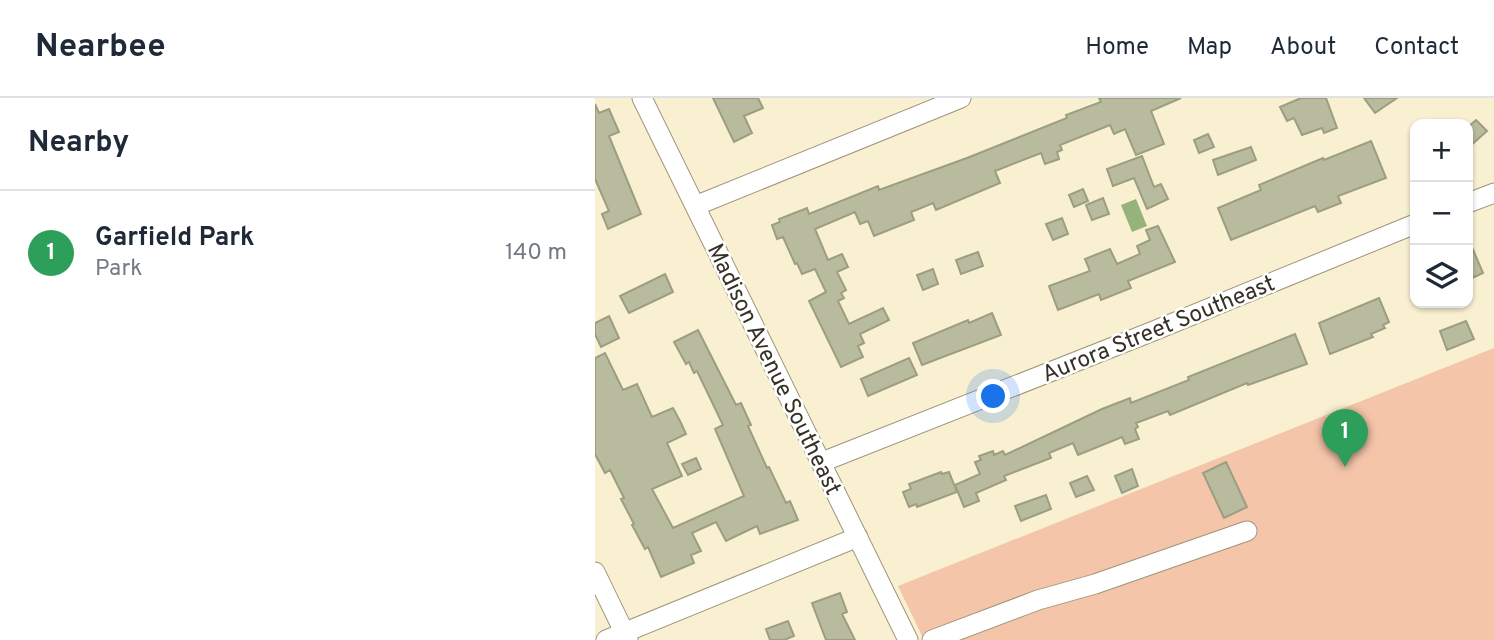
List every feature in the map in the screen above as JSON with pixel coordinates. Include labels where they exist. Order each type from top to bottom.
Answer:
[{"type":"street","name":"Madison Avenue Southeast","points":[[642,98],[908,640]]},
{"type":"street","points":[[695,206],[961,98]]},
{"type":"street","points":[[1473,201],[1494,193]]},
{"type":"street","name":"Aurora Street Southeast","points":[[822,462],[1410,226]]},
{"type":"street","points":[[932,640],[1038,600],[1095,584],[1247,531]]},
{"type":"street","points":[[595,572],[620,637],[858,537]]},
{"type":"shaded area","points":[[1136,199],[1147,226],[1132,232],[1121,205]]},
{"type":"shaded area","points":[[1494,348],[1494,640],[924,640],[898,586]]},
{"type":"building","points":[[713,98],[758,98],[763,108],[744,116],[752,133],[734,142]]},
{"type":"building","points":[[1099,98],[1181,98],[1151,111],[1164,144],[1136,155],[1125,129],[1114,134],[1110,125],[1060,145],[1062,150],[1057,152],[1059,159],[1045,164],[1041,153],[995,171],[1000,183],[936,210],[933,203],[911,212],[914,220],[874,236],[868,221],[860,224],[855,212],[815,229],[828,260],[842,254],[848,267],[837,272],[846,290],[841,293],[844,298],[838,301],[849,324],[883,308],[889,320],[860,334],[864,343],[858,346],[863,357],[841,367],[809,301],[826,292],[815,269],[802,274],[783,237],[777,239],[772,225],[780,222],[779,219],[807,208],[809,214],[878,186],[879,190],[967,158],[1067,118],[1066,115],[1101,102]]},
{"type":"building","points":[[1301,98],[1326,98],[1337,128],[1324,133],[1322,128],[1302,135],[1294,118],[1287,121],[1280,107]]},
{"type":"building","points":[[1364,98],[1397,98],[1375,113]]},
{"type":"building","points":[[595,104],[599,113],[609,109],[619,132],[609,136],[641,214],[608,229],[602,214],[609,211],[595,179]]},
{"type":"building","points":[[1476,120],[1487,131],[1473,144],[1473,123]]},
{"type":"building","points":[[1208,134],[1214,147],[1199,153],[1194,140]]},
{"type":"building","points":[[1371,141],[1386,178],[1338,196],[1341,203],[1318,212],[1315,206],[1231,240],[1218,208],[1261,190],[1259,185]]},
{"type":"building","points":[[1251,147],[1256,160],[1218,175],[1213,160]]},
{"type":"building","points":[[1142,156],[1154,187],[1161,184],[1168,199],[1147,209],[1134,178],[1113,186],[1107,169]]},
{"type":"building","points":[[1083,189],[1088,201],[1074,207],[1069,195]]},
{"type":"building","points":[[1103,198],[1109,214],[1092,220],[1086,205]]},
{"type":"building","points":[[1062,218],[1068,234],[1053,240],[1046,224]]},
{"type":"building","points":[[1158,226],[1175,262],[1128,281],[1131,288],[1101,300],[1099,294],[1058,310],[1049,286],[1090,271],[1085,259],[1110,249],[1117,264],[1140,254],[1137,246],[1150,240],[1146,230]]},
{"type":"building","points":[[1473,250],[1483,273],[1473,278]]},
{"type":"building","points":[[978,252],[983,266],[961,274],[956,260]]},
{"type":"building","points":[[933,269],[938,284],[923,290],[917,275]]},
{"type":"building","points":[[665,274],[673,292],[629,313],[620,296]]},
{"type":"building","points":[[1379,298],[1389,322],[1383,325],[1385,328],[1371,334],[1373,337],[1330,354],[1319,323]]},
{"type":"building","points":[[992,313],[1001,335],[922,365],[913,343]]},
{"type":"building","points":[[609,316],[619,338],[601,347],[595,334],[595,323]]},
{"type":"building","points":[[1466,321],[1474,339],[1447,350],[1440,331]]},
{"type":"building","points":[[698,330],[736,405],[741,403],[767,468],[769,467],[786,503],[790,501],[798,520],[760,534],[757,526],[726,541],[716,522],[692,533],[701,551],[691,555],[694,563],[661,577],[648,547],[645,549],[632,525],[634,524],[621,499],[624,498],[610,470],[605,473],[595,454],[595,358],[605,353],[623,390],[637,384],[652,417],[673,408],[681,423],[686,434],[667,443],[682,476],[652,489],[673,528],[744,496],[715,429],[723,425],[697,371],[694,373],[689,362],[686,364],[674,342]]},
{"type":"building","points":[[1295,334],[1307,364],[1248,385],[1247,383],[1170,415],[1168,411],[1136,423],[1139,439],[1125,444],[1122,437],[1078,455],[1073,443],[1049,453],[1051,458],[1004,476],[1006,480],[976,493],[979,501],[964,507],[955,485],[980,474],[975,462],[981,460],[979,456],[993,451],[994,455],[1003,451],[1005,455],[1102,409],[1130,398],[1131,403]]},
{"type":"building","points":[[909,358],[917,375],[868,396],[861,379]]},
{"type":"building","points":[[696,458],[701,469],[688,475],[682,464]]},
{"type":"building","points":[[1226,462],[1247,507],[1224,518],[1203,473]]},
{"type":"building","points":[[1132,469],[1138,486],[1122,493],[1115,476]]},
{"type":"building","points":[[941,472],[949,472],[957,492],[917,507],[916,504],[909,507],[903,492],[911,489],[909,484]]},
{"type":"building","points":[[1087,476],[1094,490],[1076,497],[1070,483]]},
{"type":"building","points":[[1046,495],[1051,509],[1021,521],[1015,506]]},
{"type":"building","points":[[840,593],[847,612],[842,614],[855,640],[826,640],[812,603]]},
{"type":"building","points":[[788,621],[794,636],[784,640],[770,640],[766,629]]},
{"type":"place","name":"Garfield Park","points":[[1345,467]]}]
